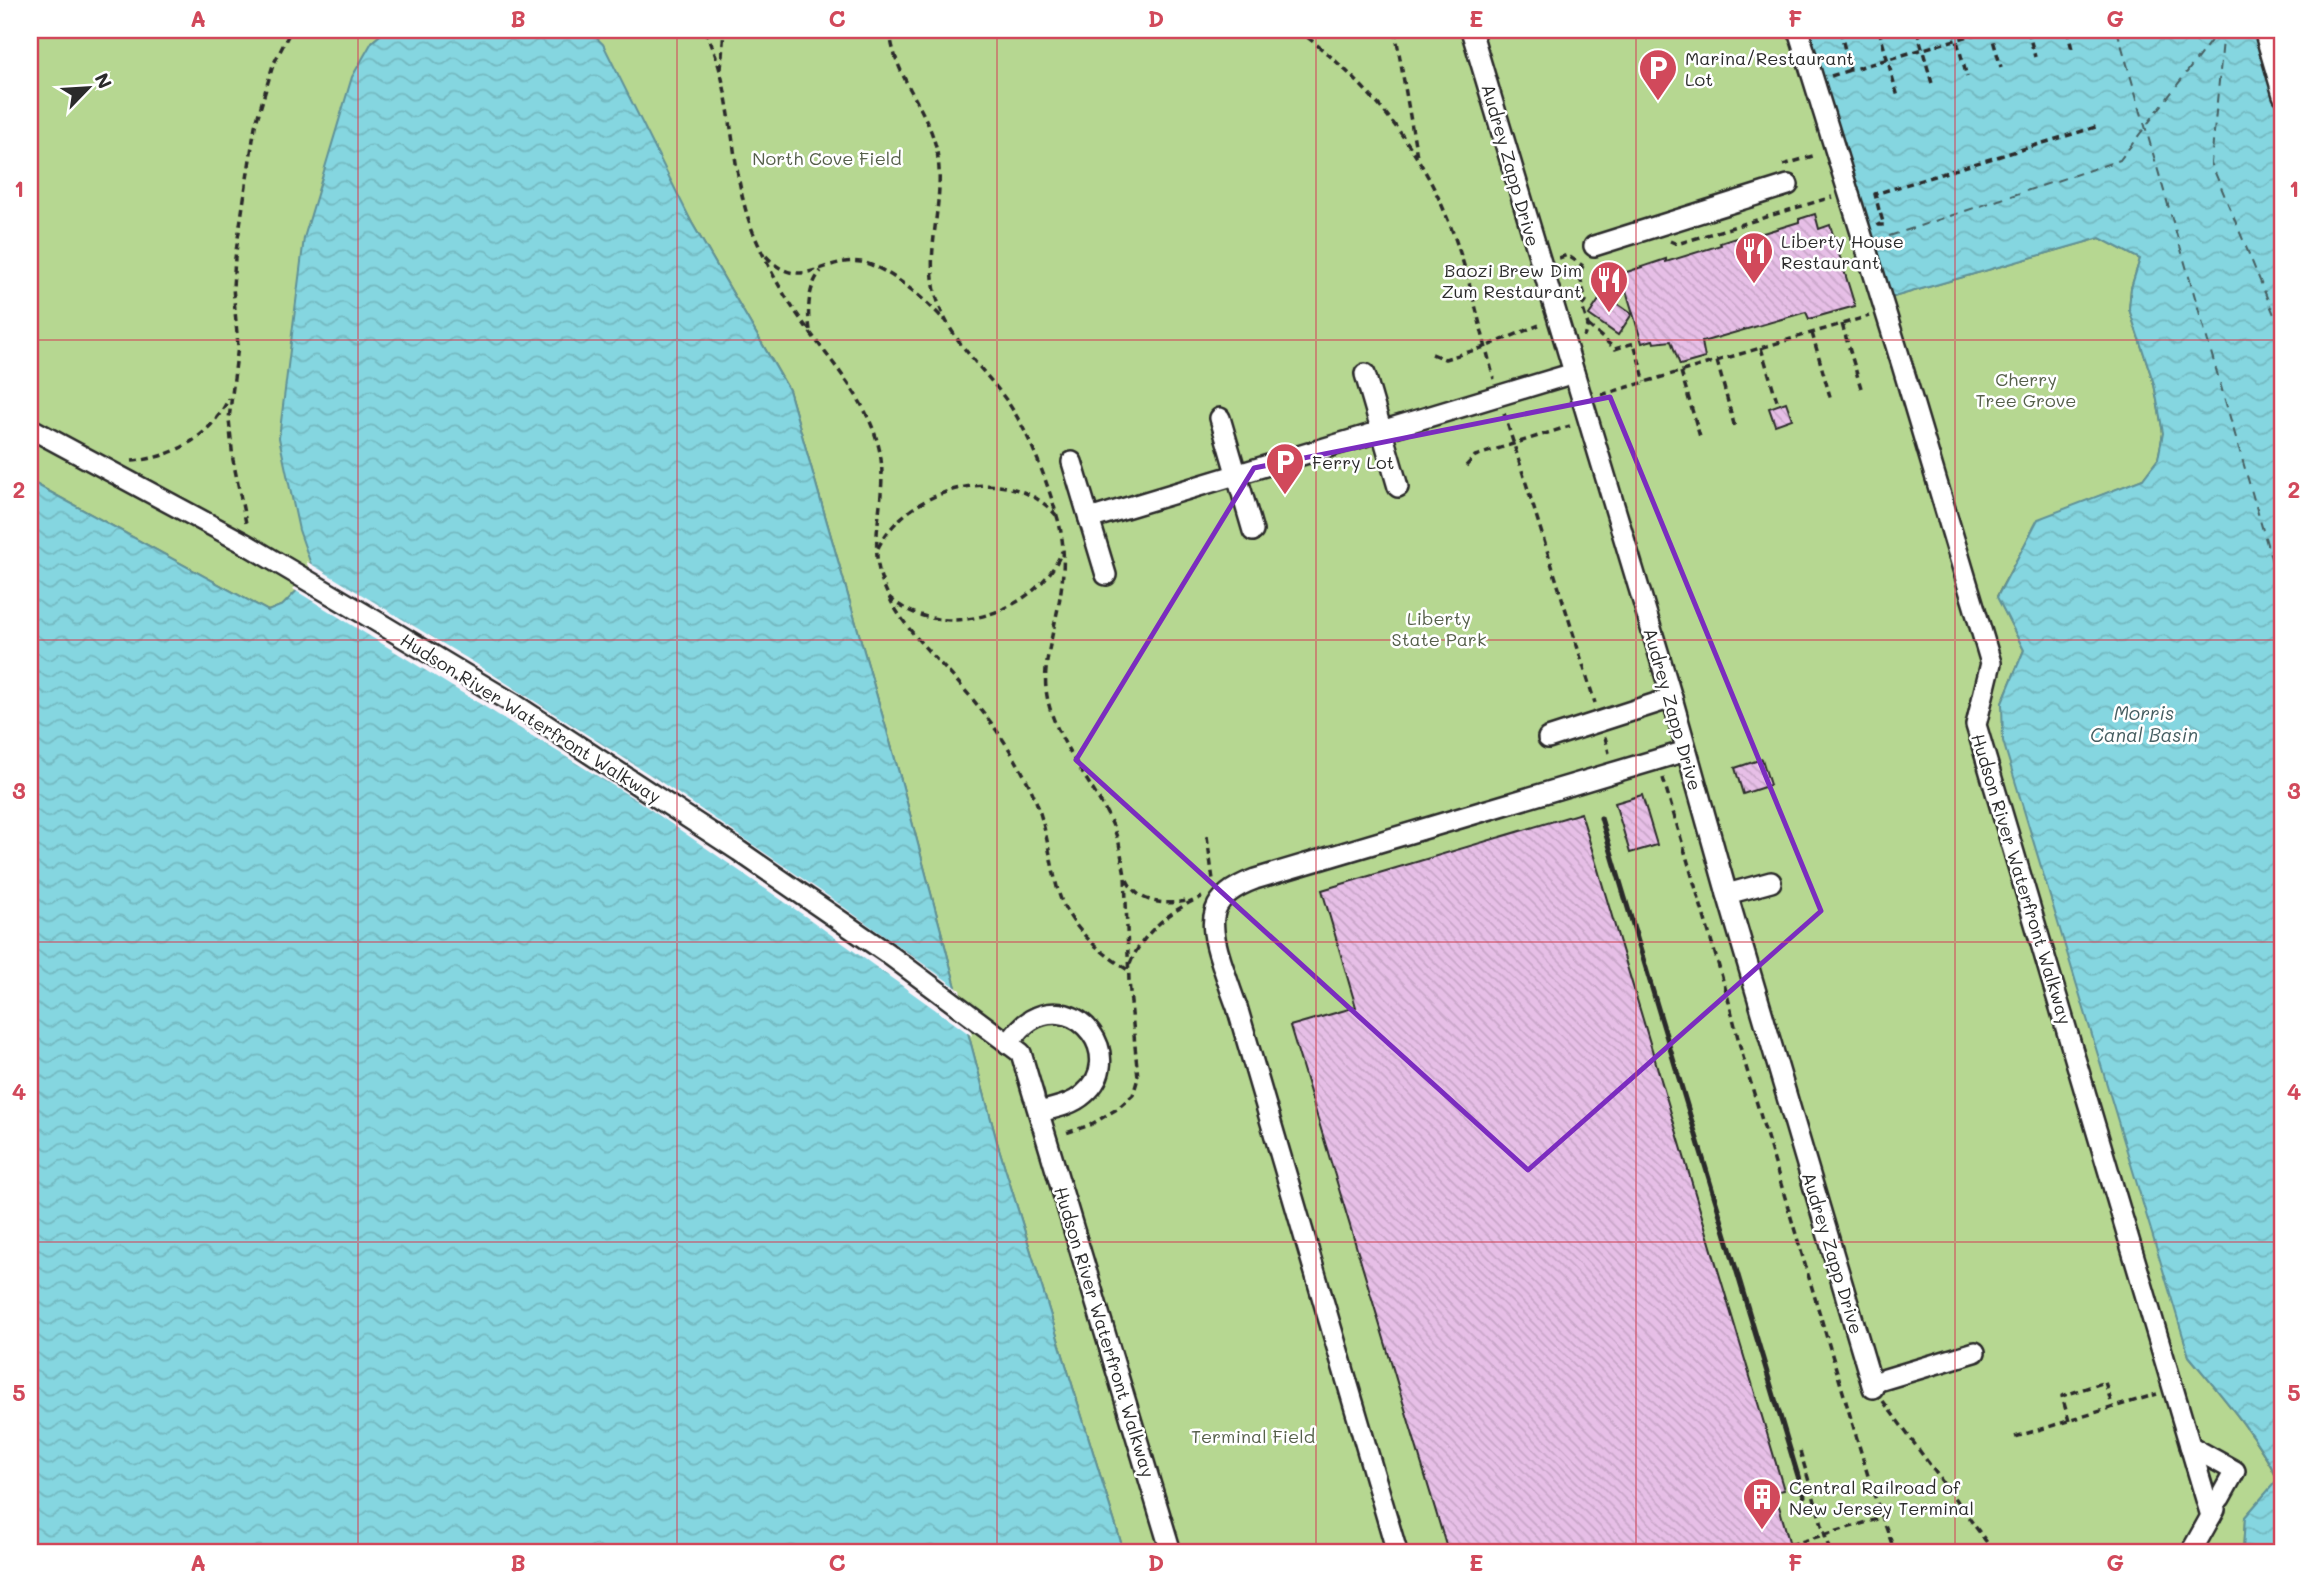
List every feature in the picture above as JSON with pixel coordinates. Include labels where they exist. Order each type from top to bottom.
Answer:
[{"type":"street","name":"Audrey Zapp Drive","points":[[1471,30],[1672,698],[1727,894],[1873,1386]]},
{"type":"street","name":"Hudson River Waterfront Walkway","points":[[1798,30],[1991,663],[1976,725],[2190,1446],[2215,1508]]},
{"type":"street","points":[[2264,30],[2283,94]]},
{"type":"street","points":[[1594,246],[1788,185]]},
{"type":"street","points":[[1089,519],[1574,373]]},
{"type":"street","points":[[1364,374],[1398,487]]},
{"type":"street","points":[[1220,418],[1253,531]]},
{"type":"street","name":"Hudson River Waterfront Walkway","points":[[30,428],[253,548],[590,752],[887,953],[1021,1053],[1171,1552]]},
{"type":"street","points":[[1072,462],[1106,575]]},
{"type":"street","points":[[1548,738],[1672,698]]},
{"type":"street","points":[[1397,1552],[1237,1007],[1215,942],[1212,918],[1215,908],[1228,892],[1255,879],[1686,751]]},
{"type":"street","points":[[1727,894],[1771,882]]},
{"type":"street","points":[[1002,1038],[1041,1015],[1051,1013],[1073,1017],[1084,1024],[1096,1040],[1101,1058],[1094,1084],[1078,1099],[1037,1104]]},
{"type":"street","points":[[1873,1386],[1975,1352]]},
{"type":"street","points":[[2190,1446],[2235,1471],[2191,1552]]},
{"type":"path","points":[[253,548],[232,453],[229,419],[238,346],[233,287],[247,171],[264,92],[288,30]]},
{"type":"path","points":[[705,30],[713,47],[721,79],[744,200],[760,246],[783,292],[859,399],[875,435],[881,468],[877,549],[879,572],[888,595],[911,633],[987,718],[1026,778],[1041,816],[1057,887],[1074,923],[1089,941],[1129,971]]},
{"type":"path","points":[[721,79],[720,59],[724,30]]},
{"type":"path","points":[[890,30],[897,64],[933,136],[937,150],[939,182],[931,263],[936,295],[948,325]]},
{"type":"path","points":[[1298,30],[1338,61],[1383,109],[1417,158],[1450,226],[1614,772]]},
{"type":"path","points":[[1395,30],[1417,158]]},
{"type":"path","points":[[1840,30],[1850,70],[1876,63]]},
{"type":"path","points":[[1879,30],[1898,97]]},
{"type":"path","points":[[1917,30],[1933,87]]},
{"type":"path","points":[[1954,30],[1967,78]]},
{"type":"path","points":[[1814,81],[1990,30],[2001,67]]},
{"type":"path","points":[[2028,30],[2035,57]]},
{"type":"path","points":[[2067,30],[2072,49]]},
{"type":"path","points":[[1879,210],[1875,194],[2099,126]]},
{"type":"path","points":[[1783,165],[1835,149]]},
{"type":"path","points":[[1670,240],[1677,244],[1848,192]]},
{"type":"path","points":[[760,246],[773,263],[787,272],[804,274],[855,261],[876,267],[920,299],[948,325],[1000,391],[1018,419],[1057,517],[1063,548],[1063,586],[1047,662],[1045,686],[1053,716],[1109,818],[1119,844],[1125,875],[1129,971],[1138,1068],[1133,1095],[1117,1109],[1090,1125],[1047,1139]]},
{"type":"path","points":[[1594,246],[1580,272],[1586,300],[1582,306],[1588,324],[1615,349],[1634,343],[1645,382]]},
{"type":"path","points":[[1540,263],[1567,255],[1583,266]]},
{"type":"path","points":[[813,337],[809,319],[810,300],[814,281],[822,269]]},
{"type":"path","points":[[1595,386],[1598,396],[1884,312]]},
{"type":"path","points":[[1432,354],[1445,359],[1556,318]]},
{"type":"path","points":[[1582,342],[1588,324]]},
{"type":"path","points":[[1842,324],[1861,388]]},
{"type":"path","points":[[1812,333],[1831,400]]},
{"type":"path","points":[[1761,348],[1778,404]]},
{"type":"path","points":[[1717,361],[1735,428]]},
{"type":"path","points":[[1681,372],[1700,437]]},
{"type":"path","points":[[125,462],[155,458],[187,445],[210,428],[232,393]]},
{"type":"path","points":[[1466,466],[1475,456],[1588,421]]},
{"type":"path","points":[[877,549],[892,527],[916,507],[943,493],[972,485],[998,486],[1026,494],[1044,504],[1057,517]]},
{"type":"path","points":[[888,595],[903,607],[924,615],[952,619],[981,617],[1010,606],[1033,591],[1052,570],[1063,548]]},
{"type":"path","points":[[1657,760],[1881,1518],[1895,1552]]},
{"type":"path","points":[[1208,836],[1214,883]]},
{"type":"path","points":[[1125,875],[1133,891],[1140,897],[1161,903],[1193,901]]},
{"type":"path","points":[[1129,971],[1134,954],[1153,930],[1169,915],[1206,895]]},
{"type":"path","points":[[2069,1421],[2062,1396],[2105,1382],[2113,1408]]},
{"type":"path","points":[[1873,1386],[1994,1552]]},
{"type":"path","points":[[2015,1437],[2174,1390]]},
{"type":"path","points":[[1800,1451],[1830,1552]]},
{"type":"path","points":[[1790,1545],[1881,1518]]},
{"type":"highlighted area","points":[[1610,397],[1821,911],[1528,1170],[1076,760],[1254,468]]},
{"type":"green space","points":[[30,30],[386,30],[372,42],[314,573],[283,605],[268,611],[30,481]]},
{"type":"green space","name":"Liberty State Park","points":[[588,30],[1809,30],[1890,298],[2100,238],[2140,259],[2131,288],[2129,309],[2154,384],[2163,433],[2158,459],[2143,479],[2038,520],[1997,596],[2024,650],[2002,703],[2189,1356],[2226,1400],[2278,1480],[2245,1517],[2243,1552],[1124,1552],[997,1142],[901,780],[789,390],[692,223]]},
{"type":"green space","points":[[2254,30],[2283,30],[2283,127]]},
{"type":"water","points":[[386,30],[588,30],[603,44],[692,223],[789,390],[901,780],[997,1142],[1124,1552],[30,1552],[30,481],[268,611],[283,605],[314,573],[299,530],[279,438],[304,238],[352,77],[372,42]]},
{"type":"water","name":"Morris Canal Basin","points":[[1809,30],[2254,30],[2283,127],[2283,1552],[2243,1552],[2245,1517],[2278,1479],[2248,1430],[2189,1356],[2003,741],[2002,703],[2024,650],[1997,597],[2038,519],[2143,479],[2158,459],[2163,433],[2154,384],[2129,309],[2131,288],[2140,259],[2100,238],[1890,298]]},
{"type":"pier","points":[[306,561],[475,663],[655,778],[960,990],[972,1036],[638,801],[293,589],[310,572]]},
{"type":"building","name":"Liberty House Restaurant","points":[[1815,214],[1819,229],[1830,225],[1855,306],[1809,319],[1806,312],[1702,342],[1705,358],[1680,365],[1671,341],[1654,343],[1653,340],[1642,343],[1621,274],[1721,245],[1720,243],[1736,238],[1737,241],[1799,222],[1799,219]]},
{"type":"building","points":[[1603,294],[1632,314],[1618,335],[1589,315]]},
{"type":"building","points":[[1786,402],[1792,419],[1775,425],[1769,408]]},
{"type":"building","points":[[1762,759],[1770,785],[1743,794],[1735,768]]},
{"type":"building","points":[[1642,795],[1657,845],[1630,853],[1615,803]]},
{"type":"building","points":[[1581,813],[1784,1490],[1775,1492],[1792,1552],[1448,1552],[1290,1026],[1356,1007],[1322,890]]},
{"type":"ferry route","points":[[2117,30],[2283,599]]},
{"type":"ferry route","points":[[1874,241],[2120,160],[2219,30]]},
{"type":"ferry route","points":[[2224,30],[2211,163],[2283,336]]},
{"type":"railway","points":[[1601,818],[1804,1496]]},
{"type":"place","name":"Marina/Restaurant Lot","points":[[1658,102]]},
{"type":"place","name":"Liberty House Restaurant","points":[[1754,285]]},
{"type":"place","name":"Baozi Brew Dim Zum Restaurant","points":[[1609,314]]},
{"type":"place","name":"Ferry Lot","points":[[1285,496]]},
{"type":"place","name":"Central Railroad of New Jersey Terminal","points":[[1762,1531]]},
{"type":"park label","name":"North Cove Field","points":[[827,158]]},
{"type":"park label","name":"Cherry Tree Grove","points":[[2026,389]]},
{"type":"park label","name":"Terminal Field","points":[[1253,1436]]}]
